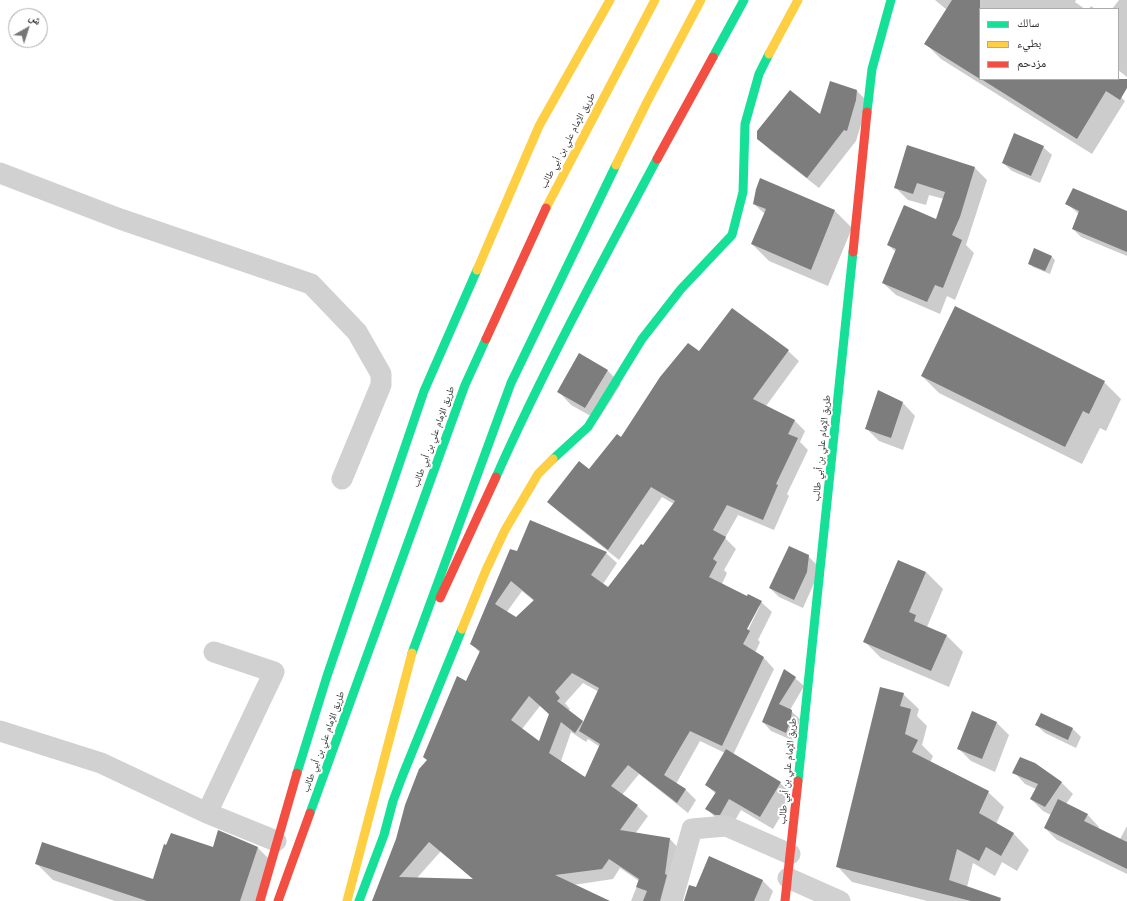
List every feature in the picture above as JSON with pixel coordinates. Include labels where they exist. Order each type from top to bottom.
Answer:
[{"type":"main road","points":[[260,901],[276,841],[327,676],[424,391],[539,126],[610,0]]},
{"type":"main road","name":"طريق الإمام علي بن أبي طالب","points":[[278,901],[465,385],[554,191],[655,0]]},
{"type":"main road","points":[[347,901],[413,650],[511,383],[648,100],[701,0]]},
{"type":"main road","points":[[413,650],[465,549],[540,382],[744,0]]},
{"type":"main road","points":[[359,901],[384,835],[393,801],[402,777],[486,570],[505,530],[538,474],[588,427],[642,339],[681,290],[732,235],[743,192],[745,124],[750,102],[759,74],[798,0]]},
{"type":"main road","name":"طريق الإمام علي بن أبي طالب","points":[[785,901],[872,69],[890,0]]},
{"type":"street","points":[[0,173],[120,219],[311,284],[357,332],[381,374],[381,385],[342,479]]},
{"type":"street","points":[[207,813],[274,672],[214,652]]},
{"type":"street","points":[[0,731],[101,763],[207,813],[276,841]]},
{"type":"street","points":[[672,901],[692,829],[726,826],[790,854]]},
{"type":"street","points":[[788,878],[840,901]]},
{"type":"building","points":[[952,0],[980,0],[979,78],[924,44]]},
{"type":"building","points":[[1127,79],[1127,88],[1120,100],[1106,91],[1077,139],[983,80]]},
{"type":"building","points":[[830,81],[857,90],[856,100],[847,131],[844,130],[807,178],[757,139],[757,131],[790,90],[820,114]]},
{"type":"building","points":[[1014,133],[1044,146],[1031,176],[1002,163]]},
{"type":"building","points":[[907,145],[975,167],[960,217],[952,235],[962,240],[943,288],[935,285],[927,302],[882,283],[896,249],[887,245],[904,205],[936,219],[945,192],[917,183],[913,194],[894,188]]},
{"type":"building","points":[[760,178],[835,210],[811,270],[751,244],[766,209],[753,204]]},
{"type":"building","points":[[1073,188],[1127,211],[1127,252],[1072,229],[1079,211],[1065,204]]},
{"type":"building","points":[[1034,248],[1052,256],[1045,271],[1028,264]]},
{"type":"building","points":[[955,306],[1105,381],[1089,414],[1083,411],[1065,447],[921,376]]},
{"type":"building","points":[[732,308],[789,350],[753,399],[795,420],[788,434],[798,438],[776,484],[778,485],[763,520],[727,505],[713,530],[726,537],[713,559],[717,562],[709,577],[747,596],[748,594],[762,601],[747,629],[750,631],[743,644],[764,657],[722,746],[690,731],[664,775],[686,789],[677,803],[628,765],[611,786],[638,805],[620,830],[670,838],[665,874],[667,875],[660,901],[643,901],[647,891],[636,887],[639,879],[609,859],[602,869],[555,875],[610,901],[372,901],[396,839],[405,805],[419,769],[427,760],[423,757],[457,676],[466,681],[480,651],[470,644],[510,549],[517,551],[530,520],[607,552],[591,575],[608,587],[641,544],[643,545],[675,501],[651,487],[608,550],[547,502],[579,461],[589,469],[617,434],[621,437],[660,377],[688,343],[699,351]],"holes":[[[511,581],[534,600],[516,617],[495,604]],[[572,673],[599,688],[579,731],[600,744],[585,777],[549,753],[561,722],[575,733],[583,721],[557,701],[560,698],[555,692]],[[529,696],[549,714],[539,741],[511,720]],[[429,842],[473,879],[399,877]]]},
{"type":"building","points":[[579,353],[608,370],[585,408],[557,392]]},
{"type":"building","points":[[878,390],[903,402],[891,438],[865,429]]},
{"type":"building","points":[[789,546],[809,555],[807,572],[794,600],[769,588]]},
{"type":"building","points":[[898,560],[926,572],[909,612],[916,615],[914,621],[947,635],[931,671],[863,642]]},
{"type":"building","points":[[784,669],[796,677],[779,704],[792,710],[791,719],[786,733],[762,722]]},
{"type":"building","points":[[880,687],[904,693],[900,706],[911,709],[905,734],[918,740],[912,752],[989,791],[979,813],[1014,833],[1001,856],[986,847],[979,861],[957,849],[949,880],[1001,898],[1000,901],[971,901],[836,867]]},
{"type":"building","points":[[972,711],[997,722],[982,759],[957,749]]},
{"type":"building","points":[[1041,713],[1073,728],[1068,740],[1035,725]]},
{"type":"building","points":[[726,749],[781,782],[760,817],[729,799],[720,815],[715,815],[705,809],[716,792],[705,785]]},
{"type":"building","points":[[1020,757],[1035,763],[1062,782],[1045,807],[1030,799],[1038,784],[1012,773]]},
{"type":"building","points":[[1058,799],[1088,814],[1084,821],[1127,842],[1127,869],[1044,828]]},
{"type":"building","points":[[218,830],[258,847],[240,901],[147,901],[35,864],[42,842],[153,879],[164,844],[166,845],[171,833],[213,847]]},
{"type":"building","points":[[709,856],[763,880],[754,901],[684,901],[689,885],[696,887]]},
{"type":"traffic: fast","points":[[713,57],[744,0]]},
{"type":"traffic: fast","points":[[867,112],[872,69],[891,0]]},
{"type":"traffic: fast","points":[[553,459],[588,427],[642,339],[681,289],[732,235],[743,192],[745,124],[759,74],[769,54]]},
{"type":"traffic: fast","points":[[496,477],[553,357],[657,159]]},
{"type":"traffic: fast","points":[[412,653],[511,383],[616,165]]},
{"type":"traffic: fast","points":[[798,781],[853,252]]},
{"type":"traffic: fast","points":[[297,773],[327,676],[424,391],[477,270]]},
{"type":"traffic: fast","points":[[310,813],[465,385],[486,339]]},
{"type":"traffic: fast","points":[[359,901],[384,835],[393,801],[402,777],[462,629]]},
{"type":"traffic: slow","points":[[477,270],[539,126],[610,0]]},
{"type":"traffic: slow","points":[[546,208],[655,0]]},
{"type":"traffic: slow","points":[[616,165],[648,100],[701,0]]},
{"type":"traffic: slow","points":[[769,54],[798,0]]},
{"type":"traffic: slow","points":[[462,629],[486,570],[505,530],[538,474],[553,459]]},
{"type":"traffic: slow","points":[[347,901],[412,653]]},
{"type":"traffic: jam","points":[[657,159],[713,57]]},
{"type":"traffic: jam","points":[[853,252],[867,112]]},
{"type":"traffic: jam","points":[[486,339],[546,208]]},
{"type":"traffic: jam","points":[[440,598],[496,477]]},
{"type":"traffic: jam","points":[[260,901],[297,773]]},
{"type":"traffic: jam","points":[[785,901],[798,781]]},
{"type":"traffic: jam","points":[[278,901],[310,813]]}]
